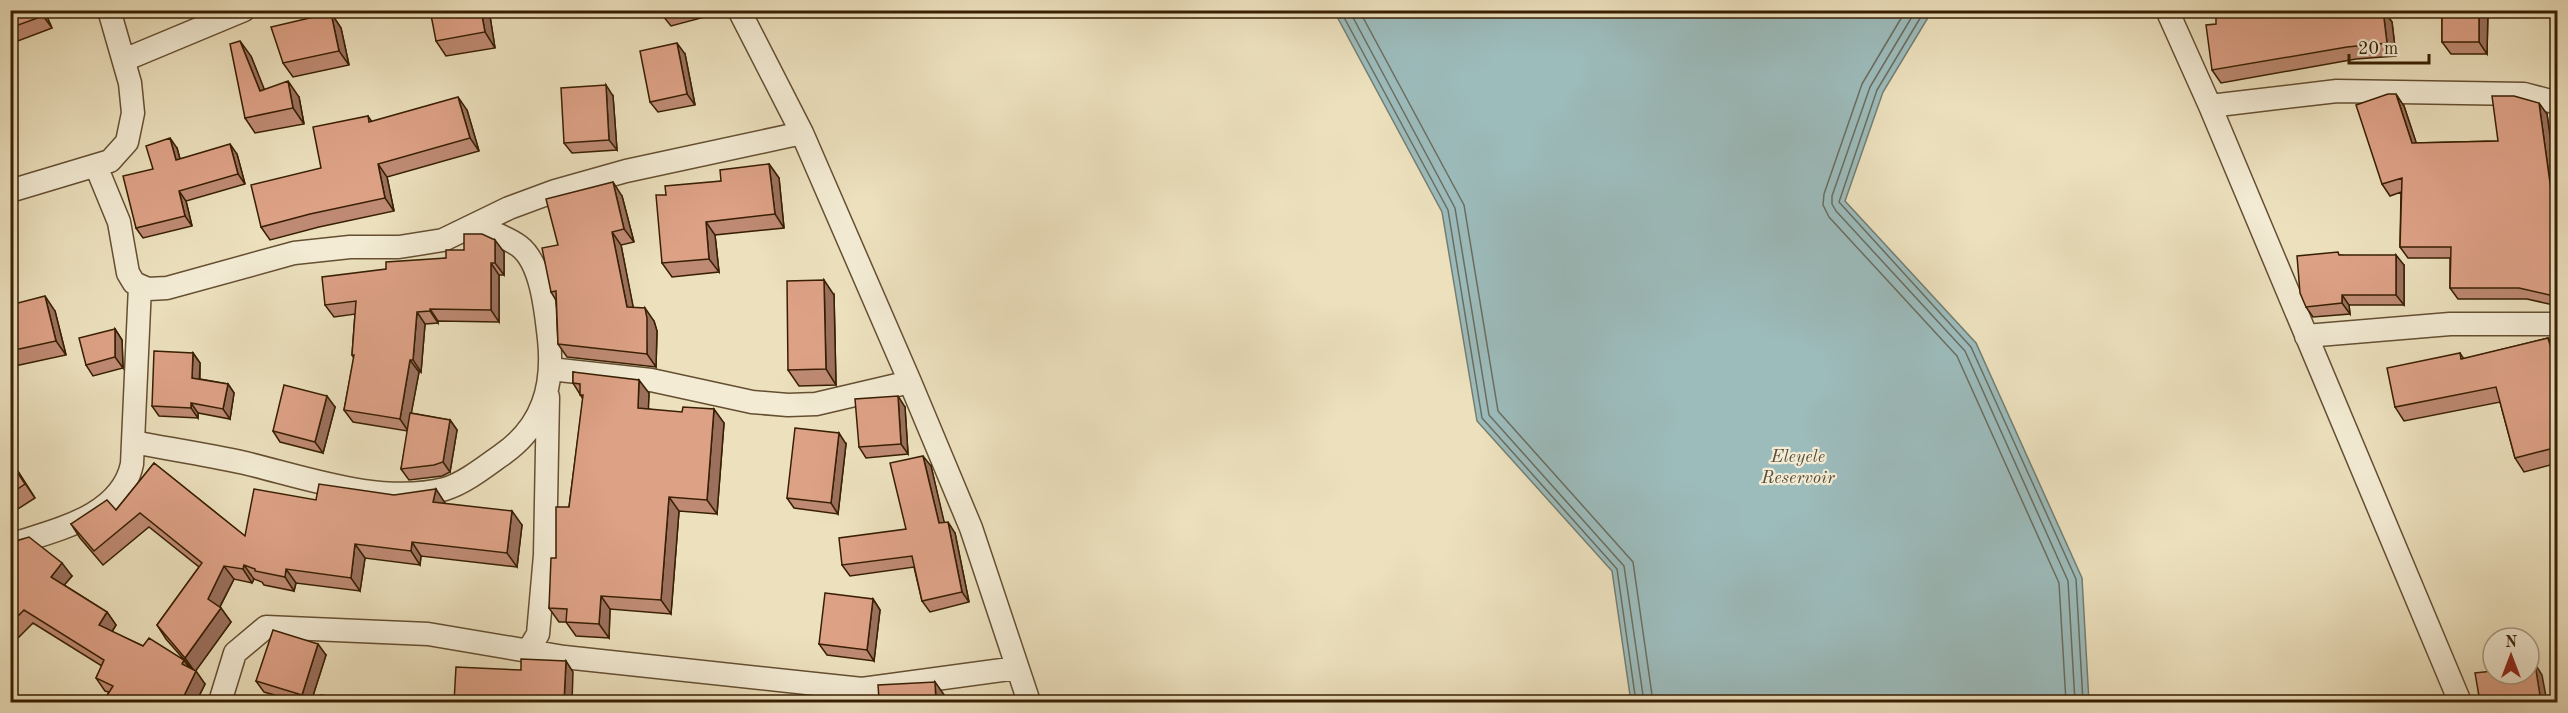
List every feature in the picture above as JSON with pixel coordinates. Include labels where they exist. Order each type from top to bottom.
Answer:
[{"type":"street","points":[[10,191],[110,161],[127,142],[133,113],[130,83],[109,10]]},
{"type":"street","points":[[124,60],[244,10]]},
{"type":"street","points":[[739,10],[802,133],[910,382],[971,528],[1029,702]]},
{"type":"street","points":[[2167,10],[2210,106],[2460,702]]},
{"type":"street","points":[[2210,106],[2337,91],[2524,94],[2558,103]]},
{"type":"street","points":[[96,166],[119,222],[128,273],[134,283],[148,289],[167,288],[294,253],[350,246],[399,247],[443,240],[536,198],[626,171],[802,133]]},
{"type":"street","points":[[474,225],[519,246],[527,254],[543,290],[549,379],[545,555],[538,634],[528,651]]},
{"type":"street","points":[[10,545],[93,515],[117,496],[129,480],[133,442],[140,286]]},
{"type":"street","points":[[2306,336],[2450,324],[2558,324]]},
{"type":"street","points":[[549,379],[619,375],[752,402],[789,405],[816,404],[910,382]]},
{"type":"street","points":[[133,442],[244,463],[340,488],[415,494],[447,488],[477,472],[520,442],[534,422],[549,379]]},
{"type":"street","points":[[220,702],[235,653],[266,627],[428,633],[528,651],[761,680],[862,689],[1017,668]]},
{"type":"water","name":"Eleyele Reservoir","points":[[1334,11],[1932,11],[1883,92],[1845,201],[1976,343],[2082,578],[2089,702],[1631,702],[1612,571],[1477,421],[1442,212]]},
{"type":"building","points":[[10,10],[41,10],[43,16],[10,28]]},
{"type":"building","points":[[430,10],[481,10],[485,32],[436,41]]},
{"type":"building","points":[[662,10],[682,10],[663,16]]},
{"type":"building","points":[[2216,10],[2326,10],[2327,17],[2383,10],[2387,43],[2347,47],[2212,70],[2206,25],[2216,24]]},
{"type":"building","points":[[2442,10],[2479,10],[2479,42],[2442,42]]},
{"type":"building","points":[[331,13],[339,51],[283,63],[271,27]]},
{"type":"building","points":[[240,41],[260,91],[288,81],[293,108],[245,118],[230,44]]},
{"type":"building","points":[[677,43],[687,94],[650,102],[640,51]]},
{"type":"building","points":[[606,85],[609,140],[564,143],[561,88]]},
{"type":"building","points":[[2388,94],[2396,94],[2412,143],[2498,141],[2492,96],[2514,96],[2539,103],[2554,212],[2558,194],[2558,297],[2519,288],[2450,288],[2451,247],[2400,247],[2402,178],[2382,184],[2356,105]]},
{"type":"building","points":[[458,97],[470,138],[378,164],[385,198],[261,227],[251,185],[321,168],[313,127],[368,116],[369,122]]},
{"type":"building","points":[[170,138],[176,160],[230,144],[238,174],[179,191],[185,216],[136,228],[123,176],[153,169],[146,146]]},
{"type":"building","points":[[769,164],[775,214],[706,222],[709,259],[662,263],[656,195],[666,195],[665,186],[721,181],[720,170]]},
{"type":"building","points":[[613,182],[624,229],[612,232],[627,307],[645,308],[647,354],[558,344],[556,291],[551,292],[542,248],[558,245],[546,199]]},
{"type":"building","points":[[464,234],[482,234],[495,240],[495,263],[491,263],[491,310],[430,309],[430,311],[417,312],[413,360],[410,360],[400,419],[344,410],[354,355],[352,355],[356,301],[325,305],[322,277],[386,269],[386,262],[446,258],[446,250],[464,250]]},
{"type":"building","points":[[2338,252],[2339,255],[2396,255],[2396,295],[2342,295],[2342,303],[2306,307],[2300,293],[2297,256]]},
{"type":"building","points":[[824,280],[826,369],[788,370],[787,281]]},
{"type":"building","points":[[45,296],[56,341],[10,351],[10,305]]},
{"type":"building","points":[[115,329],[115,357],[86,365],[79,338]]},
{"type":"building","points":[[2548,338],[2558,372],[2558,447],[2515,458],[2496,387],[2395,407],[2387,368],[2460,353],[2461,359]]},
{"type":"building","points":[[154,351],[193,353],[192,378],[228,384],[223,409],[191,403],[191,408],[152,406]]},
{"type":"building","points":[[573,372],[639,380],[638,408],[682,412],[683,407],[714,409],[707,500],[669,497],[661,600],[601,596],[599,624],[566,622],[567,609],[549,608],[551,558],[556,558],[556,507],[569,507],[583,395],[580,395],[580,384],[573,383]]},
{"type":"building","points":[[284,385],[327,396],[315,442],[273,431]]},
{"type":"building","points":[[898,396],[901,444],[859,447],[855,399]]},
{"type":"building","points":[[410,413],[450,420],[443,462],[401,469]]},
{"type":"building","points":[[795,428],[839,433],[831,503],[787,498]]},
{"type":"building","points":[[923,456],[939,523],[948,522],[962,592],[922,601],[912,556],[842,565],[839,538],[906,529],[890,463]]},
{"type":"building","points":[[10,461],[25,484],[10,494]]},
{"type":"building","points":[[154,463],[245,536],[254,489],[316,500],[319,484],[394,495],[436,489],[433,502],[512,511],[507,553],[412,542],[411,551],[355,544],[351,578],[286,569],[285,577],[255,571],[244,565],[243,569],[224,566],[208,599],[221,608],[185,658],[157,625],[202,563],[140,513],[94,551],[71,524],[107,500],[116,510]]},
{"type":"building","points":[[29,537],[62,563],[51,577],[107,612],[99,625],[143,646],[149,638],[184,660],[182,664],[196,671],[181,702],[103,702],[113,686],[96,678],[104,660],[24,610],[10,624],[10,551],[19,540]]},
{"type":"building","points":[[825,593],[873,599],[867,650],[819,644]]},
{"type":"building","points":[[273,630],[318,644],[302,695],[256,681]]},
{"type":"building","points":[[521,659],[566,661],[564,702],[454,702],[456,667],[521,670]]},
{"type":"building","points":[[2481,672],[2481,686],[2538,686],[2541,702],[2480,702],[2475,673]]},
{"type":"building","points":[[935,682],[936,702],[763,702],[763,697],[879,699],[878,685]]},
{"type":"building","points":[[321,695],[373,702],[320,702]]}]
